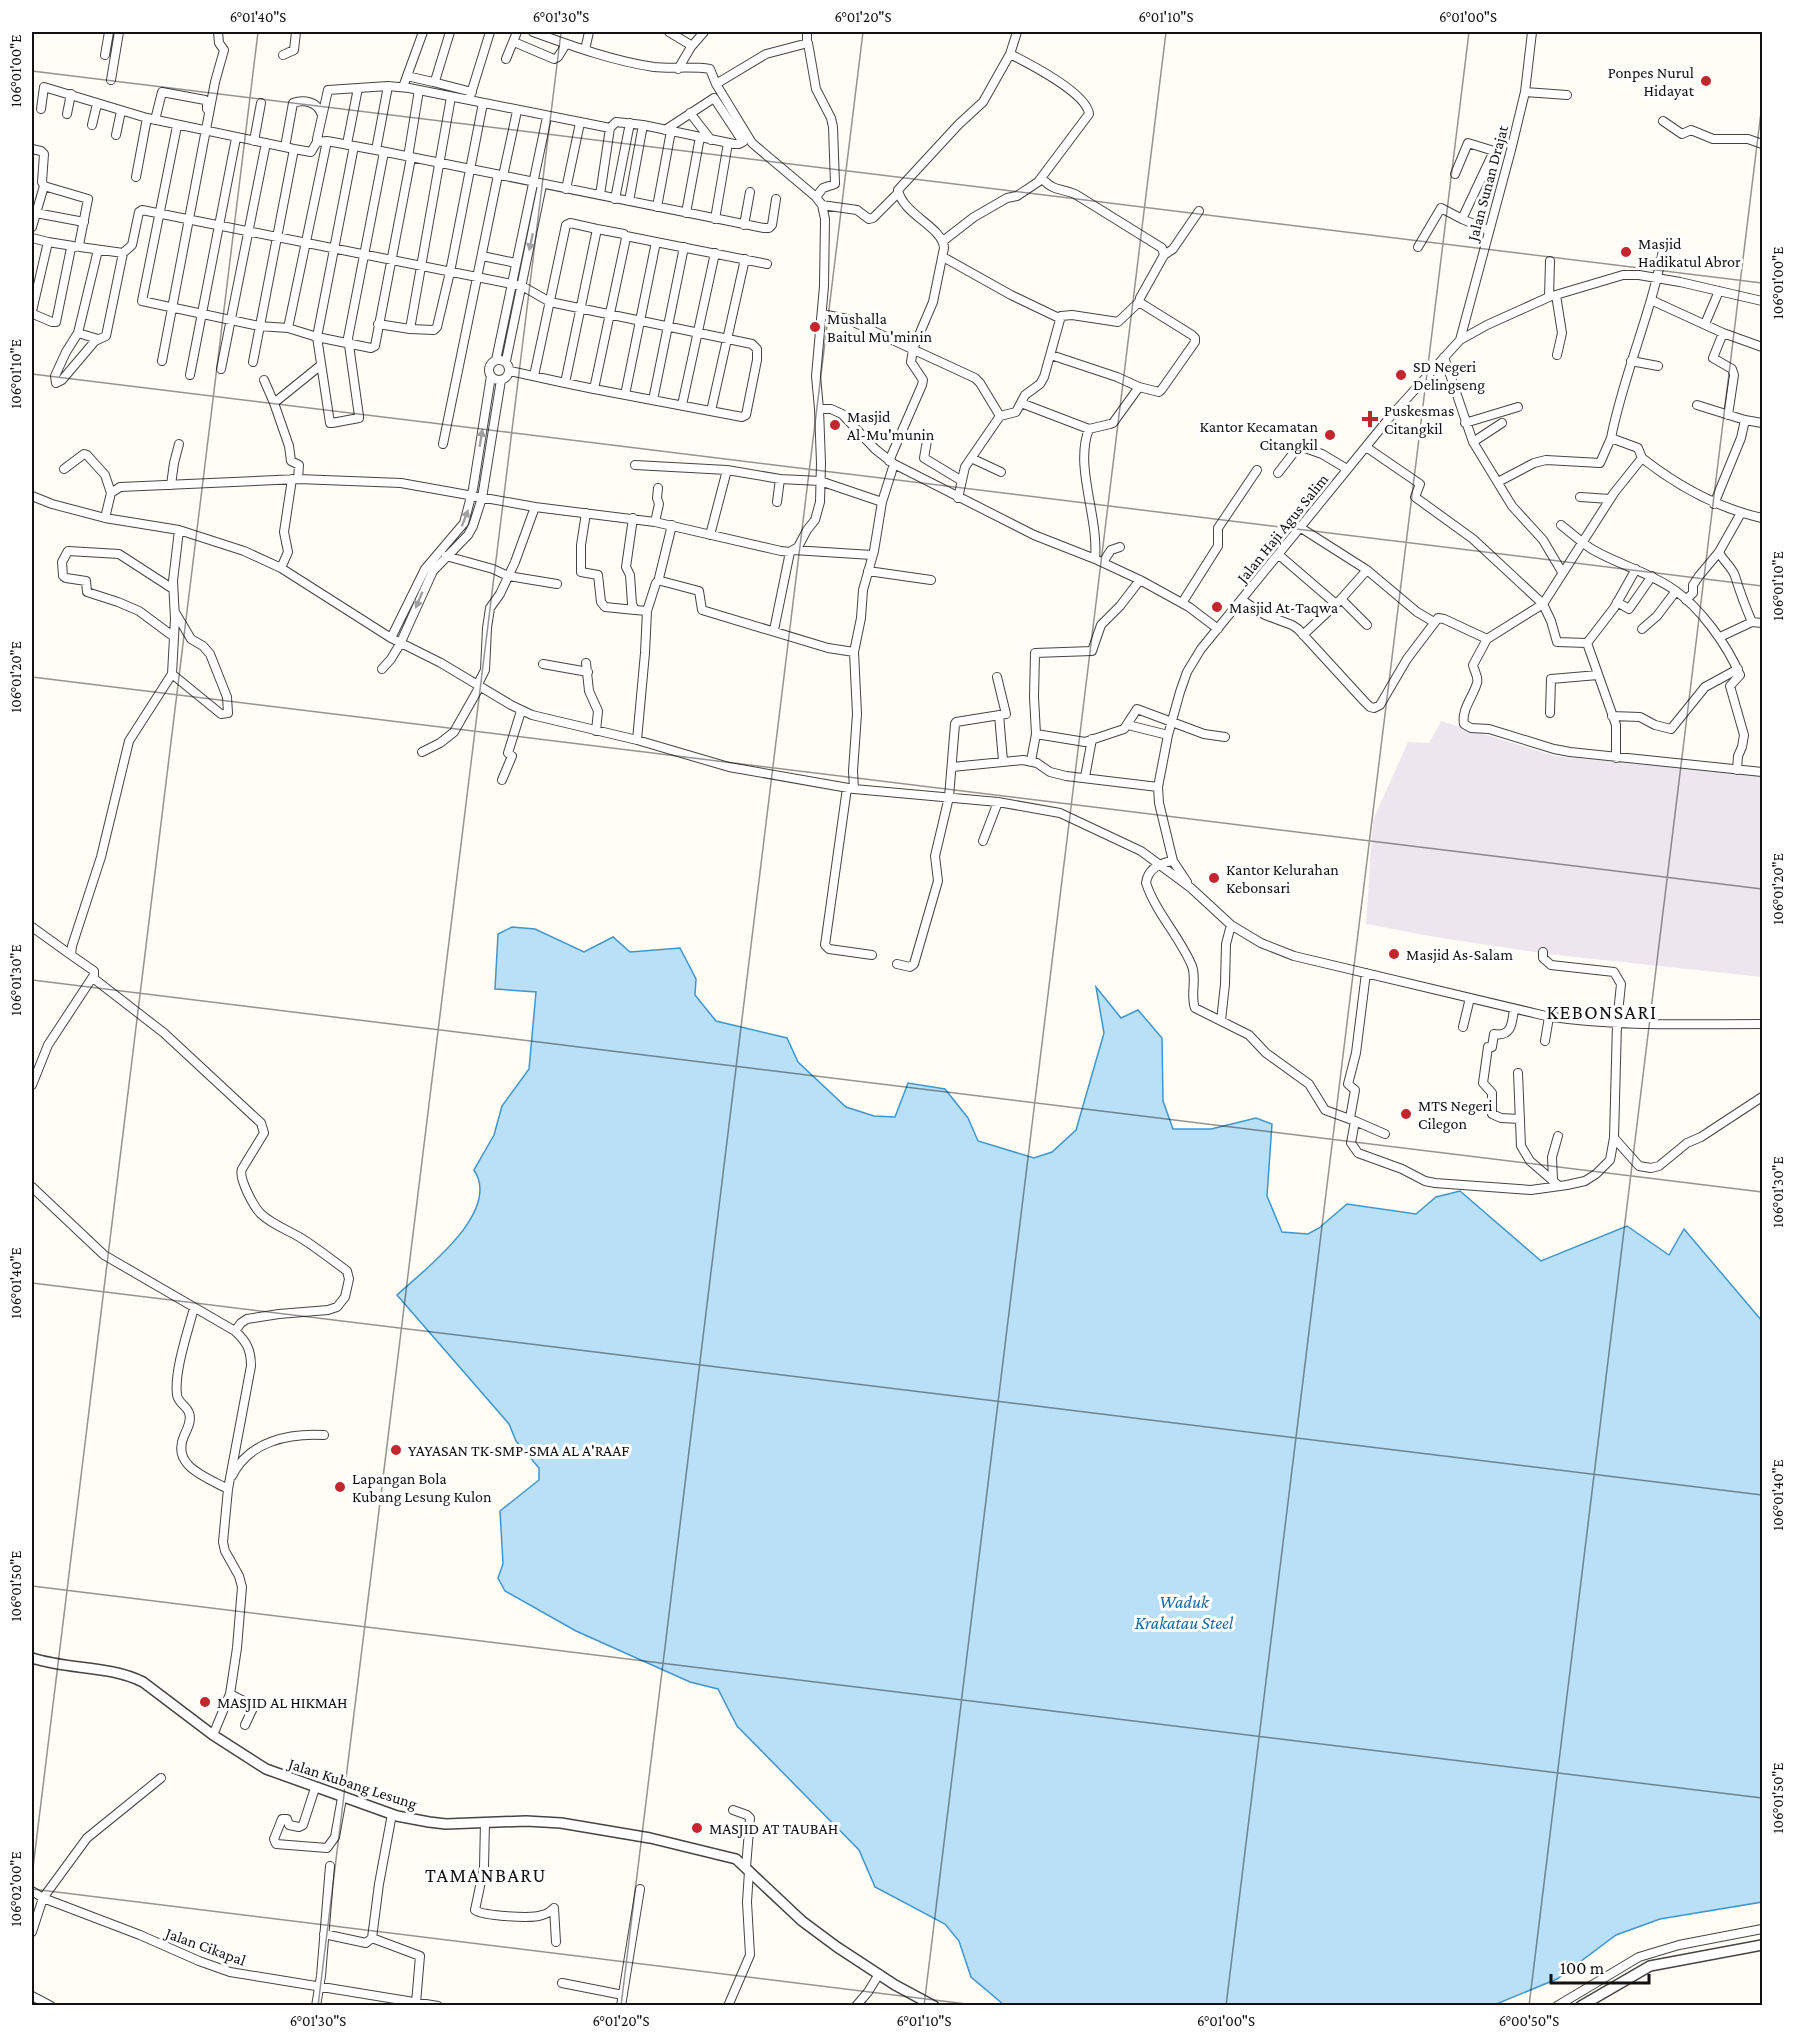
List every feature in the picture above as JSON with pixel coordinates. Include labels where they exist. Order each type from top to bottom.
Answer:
[{"type":"street","points":[[105,55],[109,32]]},
{"type":"street","points":[[111,80],[119,32]]},
{"type":"street","points":[[204,131],[216,76],[224,53],[219,43],[218,32]]},
{"type":"street","points":[[283,55],[294,50],[296,32]]},
{"type":"street","points":[[403,87],[423,32]]},
{"type":"street","points":[[433,82],[436,79],[450,32]]},
{"type":"street","points":[[470,100],[490,32]]},
{"type":"street","points":[[506,58],[517,32]]},
{"type":"street","points":[[533,32],[585,50],[642,64],[678,69],[710,69],[716,84],[752,142],[816,196],[822,205],[825,219],[822,314],[816,365],[820,502],[815,520],[798,547],[791,551],[774,630]]},
{"type":"street","points":[[585,50],[589,32]]},
{"type":"street","points":[[669,32],[690,44],[691,47]]},
{"type":"street","points":[[678,69],[691,47],[704,32]]},
{"type":"street","points":[[807,32],[816,89],[831,118],[834,141],[835,184],[823,188],[816,196]]},
{"type":"street","points":[[822,205],[857,210],[869,219],[873,219],[898,193],[912,174],[983,102],[1010,54],[1017,32]]},
{"type":"street","name":"Jalan Sunan Drajat","points":[[1460,340],[1525,92],[1532,32]]},
{"type":"street","points":[[514,42],[554,59],[558,57],[566,44]]},
{"type":"street","points":[[716,84],[758,57],[807,43]]},
{"type":"street","points":[[943,241],[974,217],[1007,198],[1022,194],[1041,178],[1089,111],[1083,101],[1040,69],[1010,54]]},
{"type":"street","points":[[407,76],[472,92]]},
{"type":"street","points":[[358,88],[335,250],[317,337],[330,423],[334,424],[359,418],[348,344],[350,320],[380,151],[388,86]]},
{"type":"street","points":[[41,109],[44,87],[177,126],[311,152],[318,142],[321,113],[328,90],[388,86],[419,90],[610,128]]},
{"type":"street","points":[[177,126],[143,302],[259,326],[288,328],[348,344],[373,347],[392,261],[419,90]]},
{"type":"street","points":[[136,177],[151,119],[162,92],[205,100],[207,105],[204,131],[190,220],[162,361]]},
{"type":"street","points":[[1525,92],[1567,95]]},
{"type":"street","points":[[67,114],[71,94]]},
{"type":"street","points":[[410,329],[452,97]]},
{"type":"street","points":[[600,195],[610,128],[616,122],[643,125],[668,130],[700,137],[711,140],[728,143],[743,142],[714,98],[668,130],[657,207]]},
{"type":"street","points":[[285,147],[293,103],[297,101],[314,103],[321,113]]},
{"type":"street","points":[[254,141],[261,103]]},
{"type":"street","points":[[378,324],[410,329],[434,330],[436,327],[450,272],[483,103]]},
{"type":"street","points":[[92,125],[97,104]]},
{"type":"street","points":[[116,135],[121,111]]},
{"type":"street","points":[[443,444],[500,175],[517,111]]},
{"type":"street","points":[[690,113],[711,140]]},
{"type":"street","points":[[391,638],[425,569],[464,523],[472,496],[491,376],[490,365],[496,360],[547,117]]},
{"type":"street","points":[[1664,121],[1682,134],[1690,130],[1713,139],[1748,139],[1762,144]]},
{"type":"street","points":[[566,189],[579,123]]},
{"type":"street","points":[[615,199],[630,123]]},
{"type":"street","points":[[629,201],[643,125]]},
{"type":"street","points":[[686,213],[700,137]]},
{"type":"street","points":[[190,375],[236,138]]},
{"type":"street","points":[[318,142],[327,141],[350,145],[744,225],[769,228],[777,199]]},
{"type":"street","points":[[288,328],[327,141]]},
{"type":"street","points":[[221,369],[266,143]]},
{"type":"street","points":[[715,219],[728,143]]},
{"type":"street","points":[[1455,174],[1468,143],[1510,156]]},
{"type":"street","points":[[253,362],[294,149]]},
{"type":"street","points":[[32,150],[41,151],[44,154],[42,182],[44,186],[32,227]]},
{"type":"street","points":[[1462,219],[1494,151]]},
{"type":"street","points":[[1041,178],[1056,190],[1075,194],[1130,227],[1162,248],[1164,255]]},
{"type":"street","points":[[510,371],[506,362],[542,184]]},
{"type":"street","points":[[44,186],[86,197],[89,201],[76,246],[71,248],[56,322],[33,314],[32,311],[48,242]]},
{"type":"street","points":[[744,225],[750,192]]},
{"type":"street","points":[[872,955],[829,949],[825,945],[853,771],[857,714],[854,652],[861,618],[863,590],[892,463],[922,386],[923,380],[911,362],[913,349],[929,315],[943,257],[943,241],[915,216],[898,193]]},
{"type":"street","points":[[1418,247],[1441,208],[1488,230]]},
{"type":"street","points":[[98,250],[78,333],[55,376],[56,383],[62,380],[98,339],[105,336],[123,253],[132,244],[139,212],[142,210],[522,286],[550,302],[728,338],[752,344],[757,350],[746,415],[742,417],[510,371]]},
{"type":"street","points":[[958,498],[963,471],[1000,416],[1016,412],[1025,395],[1040,384],[1051,355],[1059,318],[1065,314],[1118,322],[1139,302],[1164,255],[1173,249],[1199,211]]},
{"type":"street","points":[[36,213],[84,222]]},
{"type":"street","points":[[534,376],[566,225],[570,223],[767,264]]},
{"type":"street","points":[[565,383],[597,229]]},
{"type":"street","points":[[594,389],[626,236]]},
{"type":"street","points":[[32,238],[123,253]]},
{"type":"street","points":[[625,395],[656,242]]},
{"type":"street","points":[[1498,482],[1542,460],[1600,463],[1611,438],[1618,405],[1658,278],[1664,244]]},
{"type":"street","points":[[653,400],[684,247]]},
{"type":"street","points":[[682,405],[715,254]]},
{"type":"street","points":[[482,256],[516,263]]},
{"type":"street","points":[[943,257],[1011,295],[1059,318]]},
{"type":"street","points":[[711,411],[745,259]]},
{"type":"street","points":[[1551,261],[1553,296],[1562,333],[1557,355]]},
{"type":"street","points":[[1460,340],[1487,324],[1553,296],[1623,275],[1658,278],[1762,301]]},
{"type":"street","points":[[1705,324],[1719,291]]},
{"type":"street","points":[[1651,300],[1723,333],[1762,347]]},
{"type":"street","points":[[1051,355],[1159,392],[1195,342],[1195,338],[1139,302]]},
{"type":"street","points":[[822,314],[847,319],[975,378],[1000,416]]},
{"type":"street","points":[[78,333],[98,339]]},
{"type":"street","points":[[1723,333],[1713,358],[1734,372],[1728,415]]},
{"type":"street","name":"Jalan Haji Agus Salim","points":[[1173,861],[1159,803],[1158,787],[1168,735],[1187,672],[1197,655],[1347,469],[1396,410],[1460,340]]},
{"type":"street","points":[[1444,357],[1473,442],[1512,506],[1543,540],[1562,572]]},
{"type":"street","points":[[496,360],[506,362]]},
{"type":"street","points":[[1631,362],[1658,366]]},
{"type":"street","points":[[274,403],[321,364]]},
{"type":"street","points":[[491,376],[501,380],[507,377],[510,371]]},
{"type":"street","points":[[264,380],[289,446],[291,461],[299,465],[284,532],[288,552],[281,568]]},
{"type":"street","points":[[382,669],[400,644],[428,579],[438,563],[471,529],[482,498],[501,380]]},
{"type":"street","points":[[1021,404],[1089,429],[1113,423],[1139,387]]},
{"type":"street","points":[[1697,405],[1762,423]]},
{"type":"street","points":[[1465,423],[1518,407]]},
{"type":"street","points":[[819,409],[835,410],[842,414],[875,449],[892,463],[1034,536],[1099,561],[1140,580],[1182,603],[1218,629]]},
{"type":"street","points":[[1714,504],[1741,438],[1745,420]]},
{"type":"street","points":[[1473,442],[1502,423]]},
{"type":"street","points":[[1089,429],[1083,455],[1099,561]]},
{"type":"street","points":[[928,435],[923,457],[962,481]]},
{"type":"street","points":[[1611,438],[1638,448],[1642,458],[1685,488],[1714,504],[1762,518]]},
{"type":"street","points":[[171,485],[179,444]]},
{"type":"street","points":[[1278,472],[1299,446],[1322,453],[1347,469]]},
{"type":"street","points":[[1366,447],[1420,484],[1415,497],[1473,539],[1543,604],[1557,642],[1587,643]]},
{"type":"street","points":[[64,469],[86,454],[105,475],[111,493],[105,518]]},
{"type":"street","points":[[970,458],[1001,472]]},
{"type":"street","points":[[1642,458],[1610,499],[1543,604],[1487,639],[1473,665],[1478,680],[1466,709],[1464,724],[1471,728],[1501,732],[1554,749],[1616,758],[1762,772]]},
{"type":"street","points":[[635,465],[727,470],[780,479],[820,481],[882,502]]},
{"type":"street","points":[[710,535],[727,470]]},
{"type":"street","points":[[1182,603],[1218,546],[1218,528],[1257,470]]},
{"type":"street","points":[[111,493],[120,487],[295,479],[401,483],[535,507],[633,518],[672,525],[764,548],[872,555]]},
{"type":"street","points":[[777,501],[780,479]]},
{"type":"street","points":[[655,522],[659,504],[658,488]]},
{"type":"street","points":[[32,496],[52,504],[105,518],[179,530],[232,546],[281,568],[400,644],[479,685],[522,711],[637,740],[729,767],[850,788],[998,802],[1060,813],[1126,843],[1159,863],[1191,888],[1231,925],[1284,953],[1549,1017],[1617,1023],[1762,1024]]},
{"type":"street","points":[[1580,497],[1610,499]]},
{"type":"street","points":[[422,752],[440,743],[454,732],[479,685],[485,670],[490,608],[500,594],[535,507]]},
{"type":"street","points":[[586,513],[581,572],[598,575],[601,602],[606,607],[647,611]]},
{"type":"street","points":[[1686,600],[1693,593],[1694,585],[1705,567],[1719,552],[1741,513]]},
{"type":"street","points":[[633,518],[626,567],[630,575],[632,604],[635,610]]},
{"type":"street","points":[[637,740],[647,611],[656,583],[660,580],[672,525]]},
{"type":"street","points":[[1561,525],[1597,551],[1652,576],[1676,591],[1720,637],[1740,677],[1730,686],[1744,735],[1737,770]]},
{"type":"street","points":[[1301,528],[1367,570],[1417,612],[1434,622]]},
{"type":"street","points":[[70,955],[101,857],[129,741],[172,674],[173,589],[179,530]]},
{"type":"street","points":[[1099,561],[1111,550],[1120,547]]},
{"type":"street","points":[[173,589],[119,554],[68,551],[62,562],[64,577],[86,581],[87,593],[139,611],[174,637]]},
{"type":"street","points":[[1719,552],[1734,574],[1739,593],[1752,622]]},
{"type":"street","points":[[1279,555],[1367,625]]},
{"type":"street","points":[[446,556],[493,569],[508,576],[557,584]]},
{"type":"street","points":[[1587,643],[1617,602],[1636,569]]},
{"type":"street","points":[[1303,635],[1367,570]]},
{"type":"street","points":[[868,571],[931,580]]},
{"type":"street","points":[[1617,602],[1629,609],[1652,576]]},
{"type":"street","points":[[660,580],[699,591],[702,610],[828,648],[854,652]]},
{"type":"street","points":[[1031,761],[1036,734],[1035,652],[1092,651],[1101,625],[1120,606],[1140,580]]},
{"type":"street","points":[[1642,629],[1657,616],[1676,591]]},
{"type":"street","points":[[1242,600],[1265,615],[1292,625],[1364,701],[1374,708],[1380,705],[1407,659],[1438,618],[1487,639]]},
{"type":"street","points":[[172,674],[221,714],[228,713],[227,697],[210,654],[203,646],[191,639],[174,609]]},
{"type":"street","points":[[1720,637],[1752,622],[1762,624]]},
{"type":"street","points":[[1587,643],[1617,732],[1616,758]]},
{"type":"street","points":[[586,663],[589,691],[598,711],[596,731]]},
{"type":"street","points":[[543,664],[588,672]]},
{"type":"street","points":[[1612,716],[1640,717],[1655,725],[1670,729],[1705,687],[1738,669]]},
{"type":"street","points":[[1550,713],[1551,679],[1598,675]]},
{"type":"street","points":[[897,964],[910,967],[916,962],[938,881],[935,856],[949,797],[955,723],[1006,713],[997,677]]},
{"type":"street","points":[[1036,734],[1080,742],[1124,729],[1137,709],[1172,720],[1204,734],[1225,737]]},
{"type":"street","points":[[502,780],[512,756],[508,753],[522,711]]},
{"type":"street","points":[[999,715],[1003,761]]},
{"type":"street","points":[[1128,725],[1168,735]]},
{"type":"street","points":[[1085,777],[1092,739]]},
{"type":"street","points":[[952,767],[1003,761],[1031,761],[1058,775],[1158,787]]},
{"type":"street","points":[[983,841],[998,802]]},
{"type":"street","points":[[1191,888],[1173,861],[1159,863],[1147,877],[1148,887],[1179,939],[1192,967],[1194,1006],[1198,1011],[1249,1035],[1266,1053],[1309,1084],[1326,1110],[1385,1134]]},
{"type":"street","points":[[1221,1021],[1227,939],[1231,925]]},
{"type":"street","points":[[32,927],[94,971],[93,978],[48,1045],[32,1085]]},
{"type":"street","points":[[1366,973],[1356,1053],[1348,1084],[1355,1090],[1351,1143],[1358,1153],[1425,1181],[1531,1190],[1556,1183],[1585,1181],[1604,1168],[1612,1154],[1614,1138],[1617,1023],[1621,984],[1614,972],[1551,965],[1543,958],[1543,952]]},
{"type":"street","points":[[93,978],[164,1033],[261,1123],[264,1132],[240,1174],[241,1182],[259,1213],[284,1231],[300,1238],[349,1274],[345,1297],[337,1307],[247,1320],[241,1323],[235,1331]]},
{"type":"street","points":[[1463,1027],[1470,998]]},
{"type":"street","points":[[1514,1009],[1511,1029],[1500,1035],[1494,1034],[1492,1047],[1488,1047],[1483,1083],[1492,1093],[1492,1114],[1501,1119],[1520,1119]]},
{"type":"street","points":[[1545,1041],[1549,1017]]},
{"type":"street","points":[[1518,1073],[1521,1146],[1524,1155],[1556,1183]]},
{"type":"street","points":[[1614,1138],[1640,1166],[1651,1168],[1659,1166],[1687,1143],[1701,1137],[1762,1097]]},
{"type":"street","points":[[1556,1183],[1552,1156],[1558,1136]]},
{"type":"street","points":[[32,1187],[104,1255],[235,1331],[248,1344],[251,1366],[228,1489],[223,1546],[239,1576],[242,1587],[237,1648],[230,1694],[213,1735]]},
{"type":"street","points":[[194,1308],[184,1343],[177,1392],[179,1401],[190,1414],[180,1452],[187,1464],[228,1489]]},
{"type":"street","points":[[228,1489],[233,1473],[259,1446],[286,1437],[306,1434],[324,1435]]},
{"type":"street","name":"Jalan Kubang Lesung","points":[[32,1658],[55,1664],[108,1670],[130,1676],[143,1682],[213,1735],[266,1769],[392,1814],[429,1822],[540,1821],[589,1827],[650,1838],[736,1859],[802,1921],[902,1990],[934,2006]]},
{"type":"street","points":[[230,1694],[254,1706],[245,1725]]},
{"type":"street","points":[[32,1932],[43,1898],[87,1838],[161,1778]]},
{"type":"street","points":[[315,1788],[303,1825],[299,1827],[290,1825],[287,1820],[282,1819],[274,1839],[276,1844],[327,1848],[335,1837],[342,1797]]},
{"type":"street","points":[[728,2006],[750,1955],[747,1869],[750,1818],[733,1810]]},
{"type":"street","points":[[324,1934],[366,1943],[372,1938],[392,1814]]},
{"type":"street","points":[[485,1822],[484,1867],[475,1910],[482,1914],[530,1917],[544,1915],[555,1908],[556,1942]]},
{"type":"street","points":[[316,2006],[330,1886],[330,1866]]},
{"type":"street","points":[[621,2006],[640,1889]]},
{"type":"street","name":"Jalan Cikapal","points":[[32,1891],[43,1898],[230,1972],[437,2005]]},
{"type":"street","points":[[1557,2006],[1639,1957],[1679,1945],[1762,1929]]},
{"type":"street","points":[[372,1938],[420,1956],[416,2003]]},
{"type":"street","points":[[1582,2005],[1650,1966],[1762,1946]]},
{"type":"street","points":[[856,2006],[879,1974]]},
{"type":"street","points":[[562,1983],[623,1995]]},
{"type":"street","points":[[32,1995],[51,2006]]},
{"type":"shaded area","points":[[1441,721],[1555,756],[1762,776],[1762,977],[1547,954],[1366,924],[1373,820],[1408,742],[1429,743]]},
{"type":"water","name":"Waduk Krakatau Steel","points":[[512,927],[535,929],[584,952],[613,937],[630,952],[680,948],[696,979],[695,995],[716,1021],[787,1038],[798,1062],[846,1107],[874,1116],[895,1117],[908,1083],[945,1089],[968,1118],[978,1141],[1034,1158],[1052,1152],[1076,1130],[1104,1033],[1096,987],[1121,1018],[1138,1010],[1162,1038],[1163,1101],[1173,1129],[1211,1129],[1256,1118],[1272,1124],[1267,1196],[1282,1232],[1308,1234],[1319,1228],[1347,1204],[1416,1214],[1436,1197],[1460,1191],[1541,1261],[1627,1226],[1669,1255],[1684,1229],[1762,1321],[1762,1902],[1660,1919],[1616,1935],[1557,1979],[1494,2005],[1004,2005],[971,1977],[959,1941],[945,1924],[875,1887],[859,1850],[737,1726],[718,1689],[690,1682],[576,1631],[505,1591],[498,1578],[503,1564],[500,1511],[539,1480],[539,1468],[516,1441],[509,1424],[397,1295],[441,1256],[469,1221],[478,1204],[480,1186],[474,1170],[494,1135],[502,1106],[529,1069],[536,992],[495,989],[498,934]]},
{"type":"place","name":"Ponpes Nurul Hidayat","points":[[1706,81]]},
{"type":"place","name":"Masjid Hadikatul Abror","points":[[1626,252]]},
{"type":"place","name":"Mushalla Baitul Mu'minin","points":[[815,327]]},
{"type":"place","name":"SD Negeri Delingseng","points":[[1401,375]]},
{"type":"place","name":"Puskesmas Citangkil","points":[[1370,419]]},
{"type":"place","name":"Masjid Al-Mu'munin","points":[[835,425]]},
{"type":"place","name":"Kantor Kecamatan Citangkil","points":[[1330,435]]},
{"type":"place","name":"Masjid At-Taqwa","points":[[1217,607]]},
{"type":"place","name":"Kantor Kelurahan Kebonsari","points":[[1214,878]]},
{"type":"place","name":"Masjid As-Salam","points":[[1394,954]]},
{"type":"place","name":"MTS Negeri Cilegon","points":[[1406,1114]]},
{"type":"place","name":"YAYASAN TK-SMP-SMA AL A'RAAF","points":[[396,1450]]},
{"type":"place","name":"Lapangan Bola Kubang Lesung Kulon","points":[[340,1487]]},
{"type":"place","name":"MASJID AL HIKMAH","points":[[205,1702]]},
{"type":"place","name":"MASJID AT TAUBAH","points":[[697,1828]]},
{"type":"district","name":"KEBONSARI","points":[[1602,1012]]},
{"type":"district","name":"TAMANBARU","points":[[486,1875]]}]
